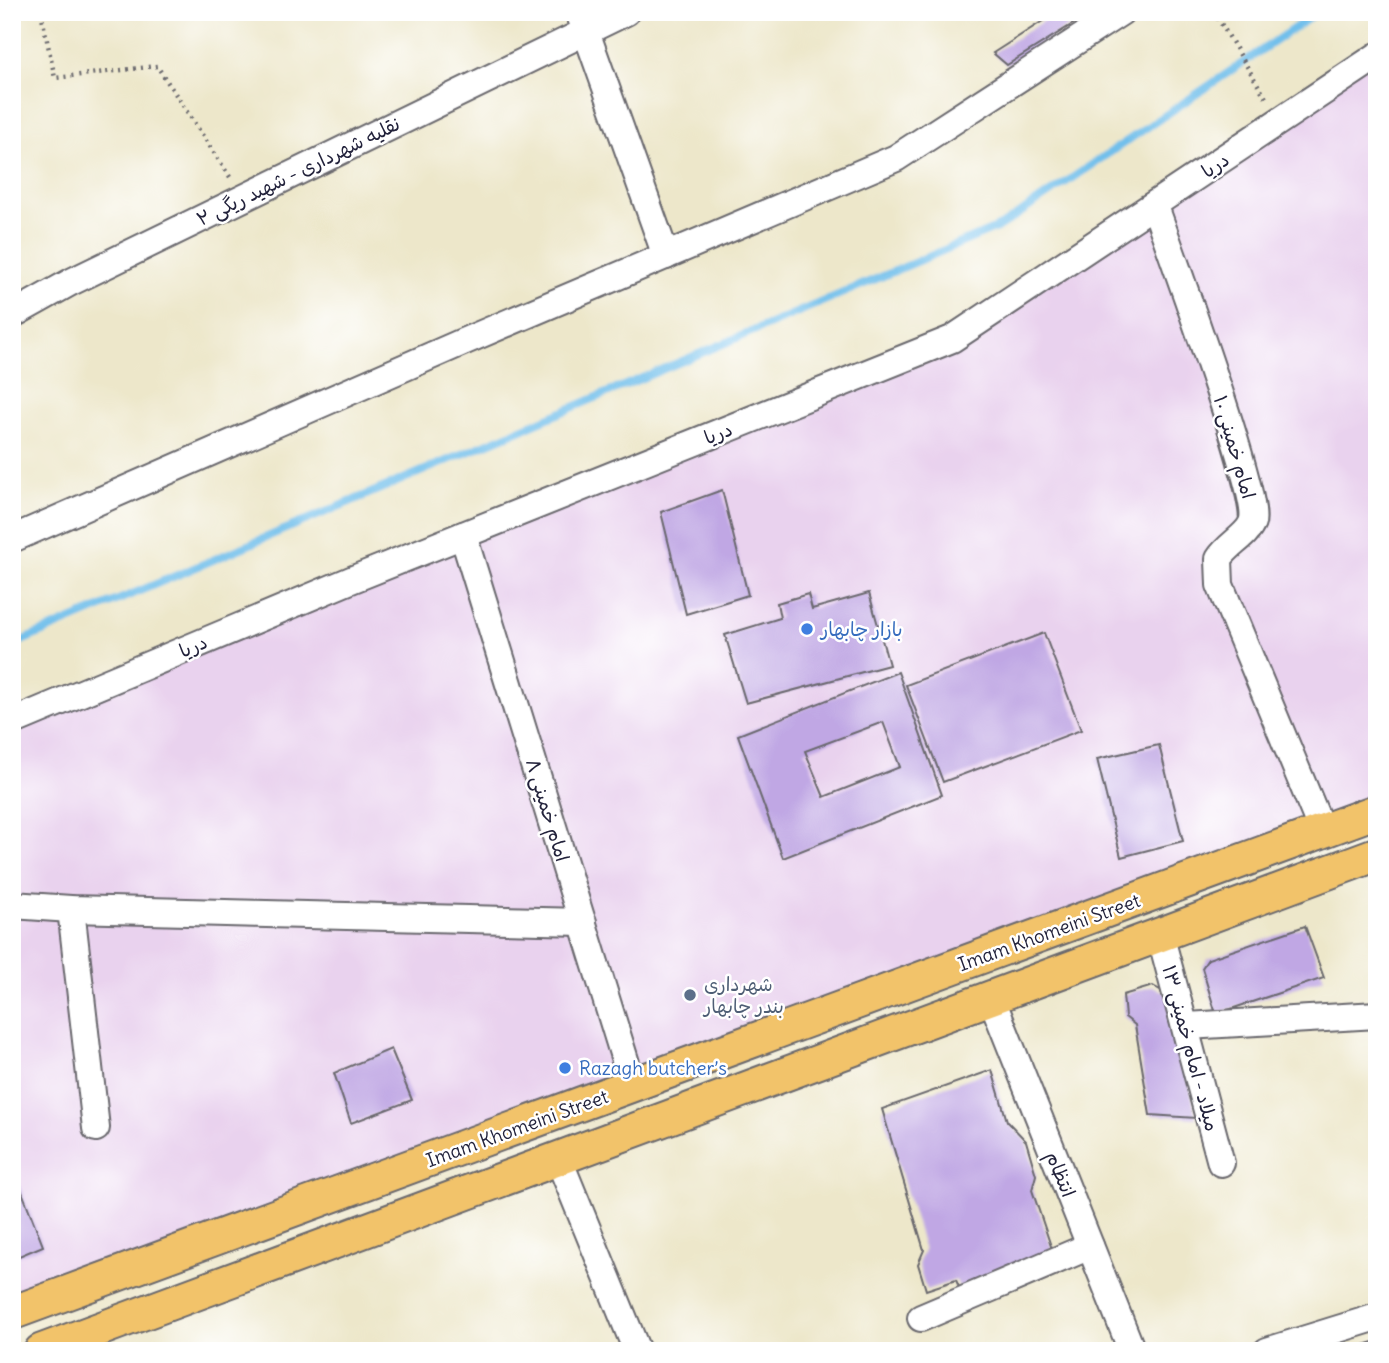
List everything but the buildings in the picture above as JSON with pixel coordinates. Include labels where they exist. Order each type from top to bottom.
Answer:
[{"type":"main road","name":"Imam Khomeini Street","points":[[12,1313],[633,1086],[1264,850],[1324,832],[1377,811]]},
{"type":"main road","name":"Imam Khomeini Street","points":[[41,1351],[1377,855]]},
{"type":"main road","points":[[1187,881],[1202,920]]},
{"type":"main road","points":[[633,1086],[648,1126]]},
{"type":"street","name":"نقلیه شهرداری - شهید ریگی ۲","points":[[12,315],[71,282],[244,198],[583,22],[626,12]]},
{"type":"street","points":[[12,539],[896,158],[1121,12]]},
{"type":"street","points":[[583,22],[666,256]]},
{"type":"street","name":"دریا","points":[[12,722],[952,339],[1377,56]]},
{"type":"street","name":"امام خمینی ۱۰","points":[[1155,205],[1233,433],[1253,507],[1252,523],[1219,559],[1220,585],[1324,832]]},
{"type":"street","name":"امام خمینی ۸","points":[[463,536],[633,1086]]},
{"type":"street","points":[[12,905],[71,909],[583,922]]},
{"type":"street","points":[[71,909],[96,1128]]},
{"type":"street","name":"میلاد - امام خمینی ۱۳","points":[[1160,934],[1187,1026],[1221,1163]]},
{"type":"street","name":"انتظام","points":[[991,997],[1132,1351]]},
{"type":"street","points":[[1187,1026],[1377,1015]]},
{"type":"street","points":[[559,1160],[637,1351]]},
{"type":"street","points":[[921,1318],[1090,1246]]},
{"type":"street","points":[[1266,1351],[1377,1317]]},
{"type":"path","points":[[41,12],[55,78],[157,66],[244,198]]},
{"type":"path","points":[[1214,12],[1264,94]]},
{"type":"shaded area","name":"بازار چابهار","points":[[1377,57],[1377,805],[12,1315],[12,722],[952,339]]},
{"type":"waterway","points":[[12,645],[1001,226],[1318,12]]},
{"type":"place","name":"بازار چابهار","points":[[807,629]]},
{"type":"place","name":"شهرداری بندر چابهار","points":[[690,995]]},
{"type":"place","name":"Razagh butcher’s","points":[[565,1068]]}]
